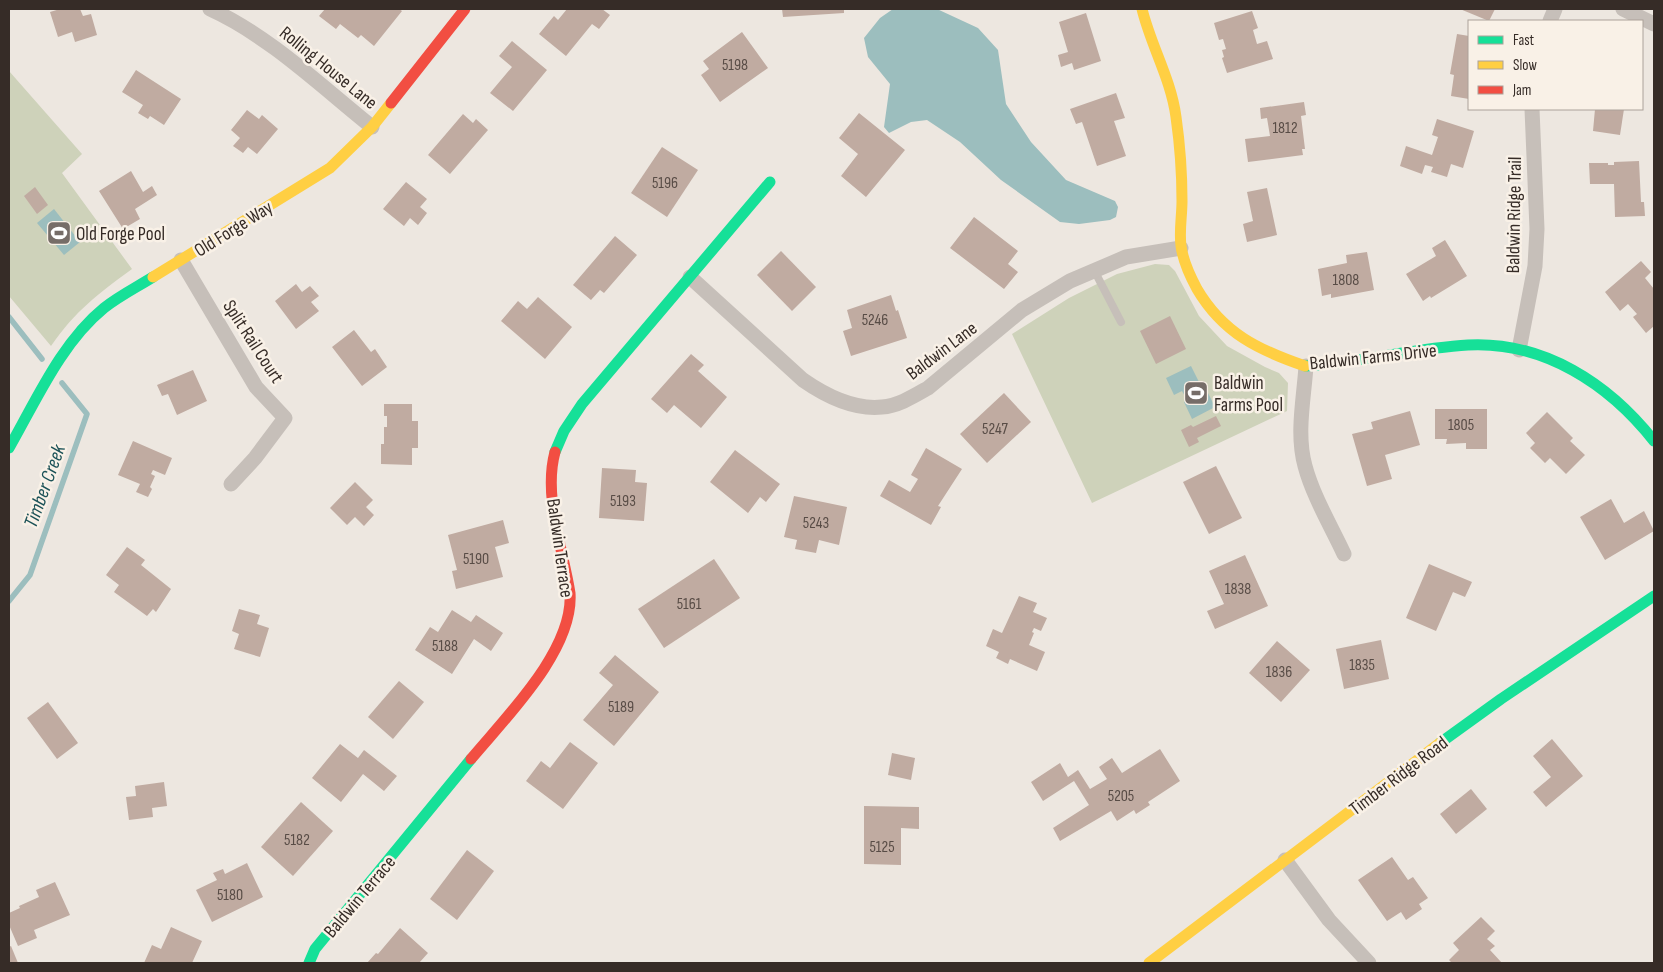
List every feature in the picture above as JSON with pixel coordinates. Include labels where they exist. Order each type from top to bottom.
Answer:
[{"type":"street","name":"Rolling House Lane","points":[[210,9],[227,16],[260,36],[372,127]]},
{"type":"street","name":"Old Forge Way","points":[[9,448],[57,363],[74,339],[104,308],[330,168],[372,127],[465,9]]},
{"type":"street","name":"Baldwin Farms Drive","points":[[1142,9],[1143,18],[1164,69],[1174,102],[1181,159],[1181,248],[1190,274],[1202,298],[1222,323],[1250,344],[1281,358],[1306,366],[1468,345],[1494,346],[1519,350],[1552,360],[1585,376],[1609,393],[1632,414],[1654,441]]},
{"type":"street","points":[[1623,9],[1654,24]]},
{"type":"street","name":"Baldwin Ridge Trail","points":[[1519,350],[1535,266],[1536,229],[1532,110]]},
{"type":"street","name":"Baldwin Terrace","points":[[309,963],[314,949],[538,678],[553,656],[565,632],[570,600],[552,489],[552,463],[560,436],[582,404],[770,182]]},
{"type":"street","name":"Baldwin Lane","points":[[690,277],[803,380],[822,393],[844,402],[862,406],[882,407],[903,401],[928,388],[1022,310],[1070,281],[1126,257],[1181,248]]},
{"type":"street","name":"Split Rail Court","points":[[181,260],[256,387],[285,418],[255,458],[231,484]]},
{"type":"street","points":[[1306,366],[1301,423],[1304,465],[1344,554]]},
{"type":"street","name":"Timber Ridge Road","points":[[1149,963],[1501,699],[1654,596]]},
{"type":"street","points":[[1285,860],[1329,920],[1369,963]]},
{"type":"lane","points":[[1094,270],[1121,322]]},
{"type":"green space","points":[[9,71],[82,154],[62,173],[132,269],[88,303],[51,346],[9,296]]},
{"type":"green space","points":[[1155,264],[1169,265],[1175,271],[1199,316],[1227,346],[1279,373],[1288,383],[1287,411],[1092,503],[1012,334],[1069,298],[1117,274]]},
{"type":"water","points":[[893,9],[937,9],[978,28],[998,50],[1006,104],[1031,142],[1066,180],[1115,201],[1118,207],[1116,217],[1110,220],[1079,224],[1060,222],[1001,180],[960,142],[927,120],[911,122],[889,133],[884,127],[890,84],[868,57],[864,38],[880,18]]},
{"type":"water","name":"Old Forge Pool","points":[[54,209],[80,242],[64,255],[37,223]]},
{"type":"water","name":"Baldwin Farms Pool","points":[[1191,366],[1203,390],[1206,389],[1215,407],[1192,419],[1184,402],[1187,400],[1182,391],[1174,395],[1166,378]]},
{"type":"building","points":[[60,9],[80,9],[83,16],[91,14],[97,35],[75,42],[72,32],[58,37],[50,12]]},
{"type":"building","points":[[325,9],[399,9],[402,11],[374,46],[361,35],[358,38],[340,24],[336,29],[319,16]]},
{"type":"building","points":[[567,9],[602,9],[610,15],[599,29],[592,24],[566,56],[539,34],[554,16],[558,20]]},
{"type":"building","points":[[782,9],[844,9],[844,13],[783,17]]},
{"type":"building","points":[[1460,9],[1495,9],[1490,20]]},
{"type":"building","points":[[1252,11],[1258,28],[1253,30],[1257,44],[1267,41],[1273,59],[1227,73],[1222,58],[1224,57],[1222,50],[1226,49],[1223,39],[1219,40],[1214,23]]},
{"type":"building","points":[[1086,13],[1101,61],[1074,70],[1072,63],[1061,67],[1058,55],[1068,52],[1059,22]]},
{"type":"building","points":[[742,32],[768,68],[720,102],[701,75],[709,69],[703,61]]},
{"type":"building","points":[[1457,34],[1468,36],[1468,99],[1451,96],[1454,75],[1450,74]]},
{"type":"building","points":[[512,41],[547,70],[513,111],[490,93],[512,67],[499,56]]},
{"type":"building","points":[[136,70],[181,99],[164,125],[150,116],[148,119],[138,113],[143,105],[122,92]]},
{"type":"building","points":[[1116,93],[1125,118],[1114,121],[1126,156],[1097,166],[1082,122],[1076,124],[1070,109]]},
{"type":"building","points":[[1304,102],[1306,115],[1301,116],[1305,149],[1302,149],[1303,155],[1248,162],[1245,139],[1270,136],[1267,118],[1261,119],[1260,108]]},
{"type":"building","points":[[247,110],[259,119],[262,115],[278,129],[257,154],[248,147],[243,153],[233,146],[240,138],[231,130]]},
{"type":"building","points":[[1595,110],[1624,110],[1620,135],[1593,131]]},
{"type":"building","points":[[859,113],[905,150],[866,197],[841,176],[858,154],[839,138]]},
{"type":"building","points":[[463,114],[473,123],[476,119],[488,130],[450,174],[428,155]]},
{"type":"building","points":[[1437,119],[1474,131],[1463,168],[1451,164],[1447,177],[1431,172],[1433,167],[1425,165],[1422,174],[1400,166],[1406,146],[1432,155],[1438,137],[1432,135]]},
{"type":"building","points":[[662,147],[698,170],[667,217],[631,193]]},
{"type":"building","points":[[1639,161],[1641,202],[1644,202],[1645,216],[1615,217],[1614,184],[1590,184],[1589,163],[1608,163],[1608,165],[1614,165],[1614,162]]},
{"type":"building","points":[[131,171],[143,192],[152,186],[157,195],[135,209],[140,219],[123,229],[99,191]]},
{"type":"building","points":[[406,182],[427,199],[420,207],[427,213],[418,225],[410,218],[404,226],[383,209]]},
{"type":"building","points":[[35,187],[48,205],[37,214],[24,196]]},
{"type":"building","points":[[1267,188],[1277,235],[1247,242],[1243,224],[1253,221],[1247,192]]},
{"type":"building","points":[[974,217],[1018,251],[1008,264],[1018,272],[1004,289],[950,248]]},
{"type":"building","points":[[615,236],[637,255],[604,293],[600,290],[591,300],[573,285]]},
{"type":"building","points":[[1445,240],[1467,276],[1423,301],[1406,274],[1436,256],[1432,248]]},
{"type":"building","points":[[781,251],[816,287],[792,311],[757,275]]},
{"type":"building","points":[[1367,252],[1374,290],[1331,298],[1331,294],[1322,296],[1318,269],[1347,263],[1346,255]]},
{"type":"building","points":[[1641,261],[1651,272],[1645,278],[1654,289],[1654,326],[1646,333],[1633,317],[1637,314],[1628,304],[1620,311],[1605,292]]},
{"type":"building","points":[[296,284],[302,292],[310,286],[319,296],[311,302],[319,311],[296,329],[275,301]]},
{"type":"building","points":[[891,295],[907,338],[851,356],[843,331],[852,328],[847,310]]},
{"type":"building","points":[[538,297],[572,327],[545,359],[501,321],[518,301],[527,309]]},
{"type":"building","points":[[1170,316],[1186,349],[1156,364],[1140,331]]},
{"type":"building","points":[[354,330],[371,352],[375,349],[387,367],[362,386],[332,347]]},
{"type":"building","points":[[691,354],[704,365],[698,371],[727,397],[701,428],[674,405],[667,413],[651,399]]},
{"type":"building","points":[[193,370],[207,401],[177,415],[168,394],[162,396],[157,385]]},
{"type":"building","points":[[1004,393],[1031,422],[987,463],[960,434]]},
{"type":"building","points":[[384,404],[412,404],[412,421],[418,421],[418,448],[412,448],[412,465],[381,464],[381,444],[384,444],[384,427],[387,427],[387,416],[384,416]]},
{"type":"building","points":[[1435,409],[1487,409],[1487,449],[1466,449],[1466,443],[1446,444],[1447,439],[1435,439]]},
{"type":"building","points":[[1410,411],[1420,445],[1385,455],[1392,479],[1367,486],[1352,434],[1373,429],[1371,422]]},
{"type":"building","points":[[1547,412],[1573,438],[1570,441],[1585,455],[1566,474],[1550,458],[1545,463],[1530,448],[1535,443],[1526,433]]},
{"type":"building","points":[[1216,416],[1221,426],[1197,438],[1199,442],[1189,447],[1181,430],[1191,425],[1193,427]]},
{"type":"building","points":[[133,441],[172,458],[165,475],[153,470],[151,474],[155,476],[148,497],[136,492],[140,484],[118,475]]},
{"type":"building","points":[[926,448],[962,469],[938,506],[941,507],[931,525],[880,496],[889,480],[910,492],[918,479],[911,475]]},
{"type":"building","points":[[735,450],[780,484],[766,502],[760,497],[748,513],[710,482]]},
{"type":"building","points":[[1216,466],[1242,518],[1209,534],[1183,482]]},
{"type":"building","points":[[602,468],[636,470],[635,482],[647,483],[644,521],[599,518]]},
{"type":"building","points":[[355,482],[373,500],[366,507],[374,515],[364,526],[355,517],[347,525],[330,508]]},
{"type":"building","points":[[794,496],[847,507],[839,545],[819,540],[816,553],[795,549],[797,540],[784,537]]},
{"type":"building","points":[[1611,499],[1624,523],[1644,511],[1654,531],[1605,560],[1580,517]]},
{"type":"building","points":[[503,520],[509,543],[495,547],[503,577],[456,589],[452,571],[457,570],[448,535]]},
{"type":"building","points":[[127,547],[145,560],[141,565],[171,589],[156,612],[153,609],[147,616],[114,592],[119,585],[106,575]]},
{"type":"building","points":[[1245,555],[1268,606],[1215,629],[1207,611],[1224,604],[1209,571]]},
{"type":"building","points":[[714,559],[740,598],[664,648],[638,609]]},
{"type":"building","points":[[1429,564],[1472,582],[1465,597],[1453,592],[1436,631],[1406,618]]},
{"type":"building","points":[[1019,596],[1037,603],[1033,612],[1047,618],[1041,631],[1034,628],[1029,645],[1045,652],[1037,671],[1010,659],[1008,664],[996,658],[999,652],[986,646],[993,629],[1002,633]]},
{"type":"building","points":[[239,609],[260,615],[257,624],[269,628],[260,657],[234,649],[239,634],[232,631]]},
{"type":"building","points":[[452,610],[471,622],[476,615],[503,633],[491,651],[474,639],[452,674],[415,650],[430,627],[438,632]]},
{"type":"building","points":[[1381,640],[1389,679],[1344,689],[1336,649]]},
{"type":"building","points":[[1277,641],[1310,670],[1281,702],[1249,673]]},
{"type":"building","points":[[615,655],[659,692],[614,746],[583,720],[613,685],[599,673]]},
{"type":"building","points":[[399,681],[424,702],[393,739],[368,717]]},
{"type":"building","points":[[48,702],[78,743],[57,759],[27,718]]},
{"type":"building","points":[[1552,739],[1583,776],[1546,807],[1533,792],[1551,777],[1533,756]]},
{"type":"building","points":[[570,742],[598,763],[563,809],[526,781],[541,761],[550,768]]},
{"type":"building","points":[[340,744],[358,758],[364,750],[397,776],[384,791],[363,774],[341,802],[312,778]]},
{"type":"building","points":[[1160,749],[1180,781],[1148,802],[1150,805],[1136,814],[1134,810],[1117,821],[1111,811],[1060,841],[1053,828],[1089,805],[1074,781],[1043,801],[1031,782],[1060,763],[1068,777],[1078,770],[1090,789],[1107,779],[1099,767],[1112,758],[1122,773]]},
{"type":"building","points":[[892,753],[915,758],[911,780],[888,775]]},
{"type":"building","points":[[164,782],[167,806],[152,808],[153,817],[129,820],[126,797],[136,796],[135,786]]},
{"type":"building","points":[[1471,789],[1487,809],[1456,834],[1440,814]]},
{"type":"building","points":[[301,802],[333,831],[293,876],[261,847]]},
{"type":"building","points":[[864,806],[919,807],[919,829],[901,828],[901,865],[864,864]]},
{"type":"building","points":[[467,850],[494,871],[457,920],[430,899]]},
{"type":"building","points":[[1392,857],[1408,880],[1413,877],[1428,898],[1419,904],[1422,909],[1406,920],[1401,912],[1387,921],[1358,880]]},
{"type":"building","points":[[247,863],[263,897],[212,922],[196,890],[217,880],[213,873],[223,869],[225,874]]},
{"type":"building","points":[[55,882],[70,915],[34,930],[37,938],[18,946],[9,925],[9,913],[39,897],[36,890]]},
{"type":"building","points":[[1481,917],[1495,931],[1487,939],[1495,946],[1490,950],[1502,963],[1452,963],[1449,960],[1459,950],[1453,943]]},
{"type":"building","points":[[171,927],[202,941],[192,963],[144,963],[152,945],[161,949]]},
{"type":"building","points":[[400,928],[428,953],[419,963],[367,963],[376,953],[378,954]]},
{"type":"building","points":[[11,946],[18,963],[9,963],[9,947]]},
{"type":"waterway","name":"Timber Creek","points":[[9,317],[42,359]]},
{"type":"waterway","name":"Timber Creek","points":[[9,601],[30,575],[87,414],[62,383]]},
{"type":"traffic: fast","points":[[555,452],[564,431],[582,404],[770,182]]},
{"type":"traffic: fast","points":[[9,448],[50,374],[75,338],[104,308],[153,277]]},
{"type":"traffic: fast","points":[[1305,366],[1468,345],[1496,346],[1523,350],[1573,370],[1595,385],[1617,401],[1654,441]]},
{"type":"traffic: fast","points":[[1440,743],[1501,699],[1654,596]]},
{"type":"traffic: fast","points":[[309,963],[315,949],[471,759]]},
{"type":"traffic: slow","points":[[1142,9],[1170,89],[1176,117],[1182,180],[1180,240],[1189,274],[1207,304],[1230,328],[1257,346],[1305,366]]},
{"type":"traffic: slow","points":[[153,277],[330,168],[372,127],[391,103]]},
{"type":"traffic: slow","points":[[1149,963],[1440,743]]},
{"type":"traffic: jam","points":[[391,103],[465,9]]},
{"type":"traffic: jam","points":[[471,759],[535,682],[561,637],[568,615],[570,593],[555,522],[551,486],[555,452]]},
{"type":"place","name":"Old Forge Pool","points":[[59,233]]},
{"type":"place","name":"Baldwin Farms Pool","points":[[1196,393]]}]
